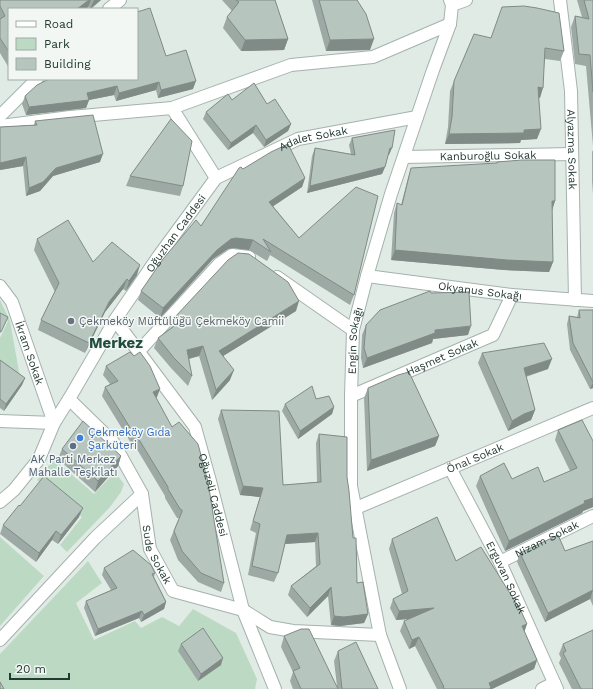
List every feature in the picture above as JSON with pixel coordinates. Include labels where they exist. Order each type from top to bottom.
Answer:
[{"type":"street","points":[[110,8],[120,0]]},
{"type":"street","points":[[451,3],[466,0]]},
{"type":"street","name":"Alyazma Sokak","points":[[560,0],[571,90],[575,300]]},
{"type":"street","name":"Engin Sokağı","points":[[400,689],[380,635],[351,486],[353,330],[391,194],[450,24],[451,3]]},
{"type":"street","points":[[0,126],[70,117],[172,108],[291,66],[373,57],[450,24]]},
{"type":"street","points":[[0,116],[36,80]]},
{"type":"street","points":[[172,108],[216,178]]},
{"type":"street","name":"Adalet Sokak","points":[[216,178],[298,139],[417,117]]},
{"type":"street","name":"Kanburoğlu Sokak","points":[[404,157],[572,154]]},
{"type":"street","name":"Oğuzhan Caddesi","points":[[0,502],[14,490],[39,459],[54,423],[115,320],[158,257],[216,178]]},
{"type":"street","points":[[139,351],[219,264],[232,255],[248,257],[353,330]]},
{"type":"street","name":"Okyanus Sokağı","points":[[367,276],[512,295],[593,301]]},
{"type":"street","name":"İkram Sokak","points":[[0,286],[12,302],[54,423]]},
{"type":"street","name":"Haşmet Sokak","points":[[351,396],[493,334],[512,295]]},
{"type":"street","name":"Oğuzeli Caddesi","points":[[115,320],[195,427],[243,610],[275,689]]},
{"type":"street","name":"Sude Sokak","points":[[69,399],[113,442],[142,494],[150,549],[173,591],[243,610],[270,627],[294,631],[380,635]]},
{"type":"street","name":"Önal Sokak","points":[[356,508],[593,408]]},
{"type":"street","points":[[0,421],[54,423]]},
{"type":"street","name":"Erguvan Sokak","points":[[450,468],[500,562],[555,686]]},
{"type":"street","points":[[0,640],[95,538],[142,494]]},
{"type":"street","name":"Nizam Sokak","points":[[500,562],[593,516]]},
{"type":"street","points":[[266,689],[269,676]]},
{"type":"street","points":[[542,689],[555,686]]},
{"type":"green space","points":[[0,300],[10,321],[20,377],[0,363],[0,338],[8,321],[0,316]]},
{"type":"green space","points":[[54,459],[94,494],[115,472],[124,484],[121,492],[110,507],[67,552],[60,545],[82,517],[37,480]]},
{"type":"green space","points":[[0,537],[44,576],[0,626]]},
{"type":"green space","points":[[88,561],[102,583],[76,603],[94,640],[135,621],[141,628],[162,617],[179,626],[193,609],[236,633],[257,679],[255,689],[0,689],[0,654]]},
{"type":"building","points":[[0,0],[89,0],[78,8],[8,8],[8,50],[0,38],[0,19],[5,16],[0,6]]},
{"type":"building","points":[[236,0],[275,0],[288,39],[245,40],[227,17],[239,2]]},
{"type":"building","points":[[319,0],[357,0],[366,14],[374,39],[330,40]]},
{"type":"building","points":[[584,0],[593,0],[593,92],[590,55],[579,54],[575,16],[589,19]]},
{"type":"building","points":[[524,6],[559,13],[564,51],[545,48],[543,88],[538,87],[541,129],[524,130],[524,133],[449,134],[452,117],[454,81],[474,34],[491,38],[502,7]]},
{"type":"building","points":[[150,8],[166,56],[186,50],[196,81],[161,90],[159,82],[119,93],[117,86],[87,93],[89,100],[29,107],[25,96],[37,85],[47,80],[138,80],[138,12]]},
{"type":"building","points":[[254,83],[267,104],[275,99],[291,124],[266,140],[256,125],[231,143],[206,112],[228,94],[232,100]]},
{"type":"building","points":[[93,115],[103,154],[56,168],[43,182],[29,188],[26,157],[0,163],[0,127],[37,125],[35,121]]},
{"type":"building","points":[[171,119],[192,141],[183,186],[130,176]]},
{"type":"building","points":[[395,130],[392,148],[390,148],[385,167],[310,186],[315,148],[355,155],[352,138]]},
{"type":"building","points":[[288,144],[305,178],[269,202],[299,238],[356,187],[378,196],[354,295],[263,239],[271,252],[253,240],[236,238],[231,239],[217,250],[163,308],[141,291],[163,259],[196,220],[201,226],[239,168],[241,167],[243,169],[271,152]]},
{"type":"building","points":[[522,160],[555,160],[555,201],[552,201],[553,262],[507,260],[395,250],[397,203],[402,205],[411,168]]},
{"type":"building","points":[[68,220],[93,262],[112,242],[140,265],[129,281],[127,279],[109,302],[89,343],[41,320],[59,283],[37,239]]},
{"type":"building","points":[[238,253],[249,254],[288,282],[299,301],[219,351],[234,370],[216,390],[203,346],[187,350],[192,376],[174,358],[158,338],[181,321],[175,317],[228,260]]},
{"type":"building","points":[[430,291],[431,293],[469,292],[471,326],[435,330],[435,333],[367,358],[364,348],[366,325],[380,310]]},
{"type":"building","points":[[579,310],[593,310],[593,382],[573,343],[569,316],[580,318]]},
{"type":"building","points":[[0,313],[8,317],[1,332],[0,332]]},
{"type":"building","points":[[544,343],[552,359],[524,368],[535,410],[512,421],[482,353]]},
{"type":"building","points":[[130,352],[134,356],[140,352],[150,366],[160,389],[153,392],[172,427],[179,422],[198,444],[208,482],[224,583],[201,573],[182,551],[174,531],[182,510],[105,387],[118,381],[106,366]]},
{"type":"building","points":[[0,360],[25,378],[6,404],[0,399]]},
{"type":"building","points":[[409,372],[439,436],[371,460],[368,388],[398,375]]},
{"type":"building","points":[[312,386],[316,399],[329,396],[334,407],[300,431],[285,404]]},
{"type":"building","points":[[221,410],[279,411],[283,485],[321,482],[319,434],[347,437],[347,477],[353,538],[356,538],[357,583],[363,582],[368,614],[344,617],[334,616],[331,587],[310,608],[291,586],[320,564],[318,533],[287,535],[278,573],[252,566],[260,524],[253,521],[263,488],[243,486]]},
{"type":"building","points":[[582,420],[593,441],[593,498],[584,501],[585,503],[509,541],[480,476],[504,463],[512,479],[538,467],[544,482],[577,468],[558,430]]},
{"type":"building","points":[[83,421],[121,456],[98,481],[62,449]]},
{"type":"building","points":[[44,476],[83,508],[61,535],[56,531],[39,553],[3,525]]},
{"type":"building","points":[[437,517],[456,561],[481,547],[521,611],[527,624],[522,626],[537,660],[489,683],[491,688],[489,689],[444,689],[419,637],[412,640],[404,621],[434,608],[399,611],[393,599],[408,591],[392,539]]},
{"type":"building","points":[[558,535],[565,551],[593,541],[593,590],[548,613],[520,553]]},
{"type":"building","points":[[133,550],[151,565],[155,573],[152,574],[166,602],[144,615],[142,611],[98,629],[86,601],[117,588],[104,568]]},
{"type":"building","points":[[203,628],[223,658],[201,674],[181,644]]},
{"type":"building","points":[[301,629],[309,629],[338,689],[301,689],[293,671],[300,668],[284,636]]},
{"type":"building","points":[[593,630],[593,689],[581,689],[563,653],[566,651],[563,644]]},
{"type":"building","points":[[356,642],[378,689],[342,689],[338,651]]},
{"type":"building","points":[[0,682],[4,689],[0,689]]},
{"type":"place","name":"Çekmeköy Müftülüğü Çekmeköy Camii","points":[[71,321]]},
{"type":"place","name":"Çekmeköy Gıda Şarküteri","points":[[80,438]]},
{"type":"place","name":"AK Parti Merkez Mahalle Teşkilatı","points":[[73,446]]},
{"type":"district","name":"Merkez","points":[[116,343]]}]
